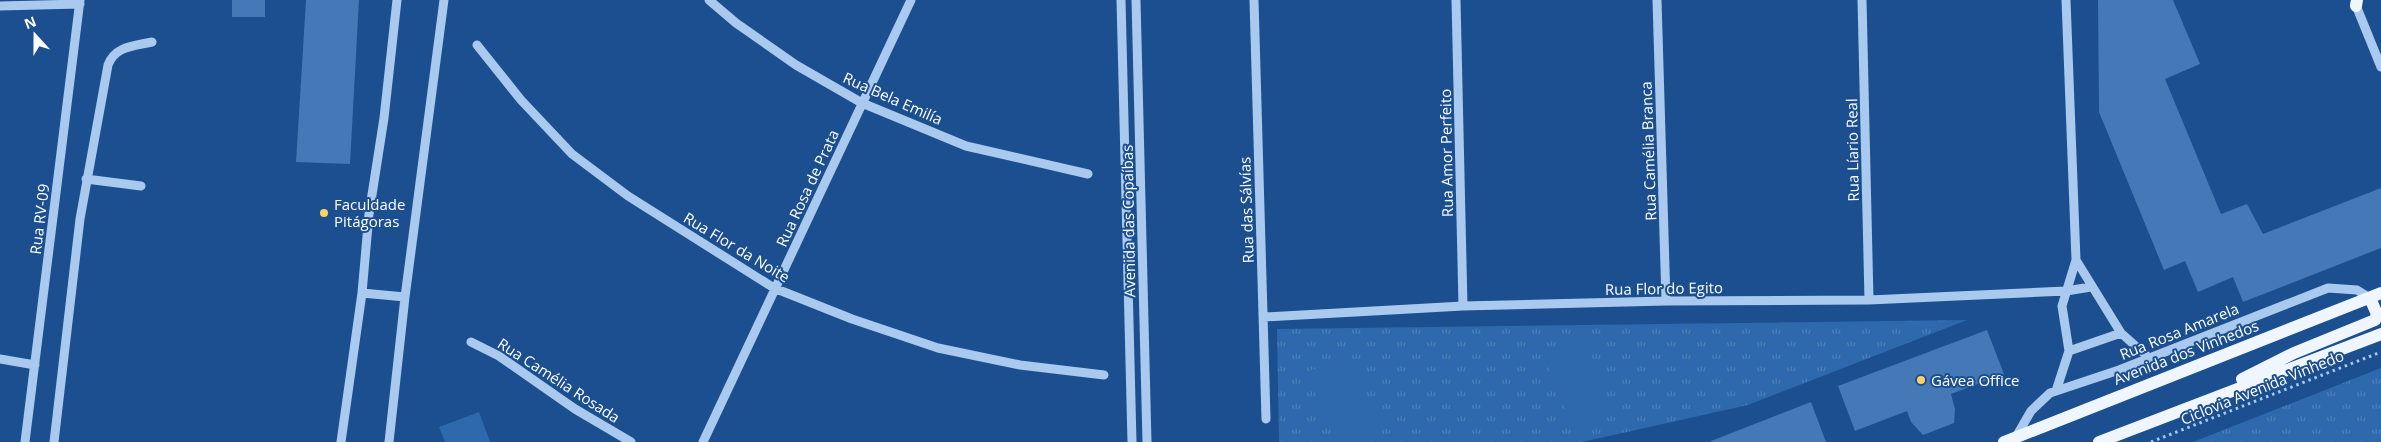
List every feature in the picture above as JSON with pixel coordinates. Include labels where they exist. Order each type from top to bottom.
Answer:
[{"type":"main road","points":[[2180,411],[2294,353],[2375,320],[2377,314],[2375,296]]},
{"type":"main road","name":"Avenida dos Vinhedos","points":[[2004,442],[2375,296]]},
{"type":"main road","points":[[2099,442],[2381,334]]},
{"type":"street","points":[[340,442],[362,293],[369,214],[384,118],[397,0]]},
{"type":"street","points":[[389,442],[405,297],[444,0]]},
{"type":"street","name":"Rua Bela Emilía","points":[[709,0],[736,23],[796,65],[862,102],[966,146],[1088,174]]},
{"type":"street","name":"Rua Rosa de Prata","points":[[703,442],[911,0]]},
{"type":"street","name":"Avenida das Copaíbas","points":[[1122,0],[1132,442]]},
{"type":"street","name":"Avenida das Copaíbas","points":[[1136,0],[1147,442]]},
{"type":"street","name":"Rua das Sálvías","points":[[1254,0],[1266,419]]},
{"type":"street","name":"Rua Amor Perfeito","points":[[1456,0],[1463,306]]},
{"type":"street","name":"Rua Camélia Branca","points":[[1657,0],[1666,301]]},
{"type":"street","name":"Rua Líario Real","points":[[1862,0],[1869,300]]},
{"type":"street","points":[[2056,391],[2069,351],[2062,306],[2076,260],[2066,0]]},
{"type":"street","points":[[0,6],[80,2]]},
{"type":"street","name":"Rua RV-09","points":[[25,442],[80,2]]},
{"type":"street","points":[[2356,2],[2381,67]]},
{"type":"street","points":[[54,442],[86,179],[112,56],[118,50],[152,42]]},
{"type":"street","name":"Rua Flor da Noite","points":[[477,44],[521,100],[572,154],[628,196],[774,288],[852,319],[938,348],[1020,365],[1104,375]]},
{"type":"street","points":[[86,179],[141,186]]},
{"type":"street","points":[[2076,260],[2121,333],[2149,358]]},
{"type":"street","name":"Rua Flor do Egito","points":[[1264,317],[1463,306],[1666,301],[1869,300],[2066,291],[2091,287]]},
{"type":"street","name":"Rua Rosa Amarela","points":[[2016,437],[2031,411],[2050,393],[2149,358],[2328,288],[2357,290],[2375,296]]},
{"type":"street","points":[[362,293],[405,297]]},
{"type":"street","points":[[2069,351],[2121,333]]},
{"type":"street","name":"Rua Camélia Rosada","points":[[470,342],[499,356],[575,409],[631,442]]},
{"type":"street","points":[[0,359],[35,365]]},
{"type":"path","name":"Ciclovia Avenida Vinhedo","points":[[2151,442],[2381,352]]},
{"type":"green space","points":[[1967,320],[1748,405],[1582,442],[1279,442],[1277,329]]},
{"type":"green space","points":[[1584,338],[1614,415],[1573,431],[1543,354]]},
{"type":"green space","points":[[1350,355],[1381,431],[1354,442],[1336,442],[1307,372]]},
{"type":"green space","points":[[2381,368],[2381,442],[2193,442]]},
{"type":"green space","points":[[479,412],[490,442],[445,442],[439,427]]},
{"type":"building","points":[[232,0],[265,0],[265,17],[232,17]]},
{"type":"building","points":[[306,0],[359,0],[350,164],[296,162]]},
{"type":"building","points":[[2098,0],[2173,0],[2200,64],[2165,79],[2221,214],[2247,204],[2263,234],[2381,188],[2381,248],[2243,302],[2233,277],[2198,292],[2185,261],[2164,270],[2099,112]]},
{"type":"building","name":"Gávea Office","points":[[1987,330],[2004,374],[1951,394],[1955,409],[1954,423],[1923,435],[1911,422],[1907,411],[1855,431],[1838,386]]},
{"type":"building","points":[[1811,402],[1826,442],[1711,442],[1711,441]]},
{"type":"place","name":"Faculdade Pitágoras","points":[[324,213]]},
{"type":"place","name":"Gávea Office","points":[[1921,380]]}]
